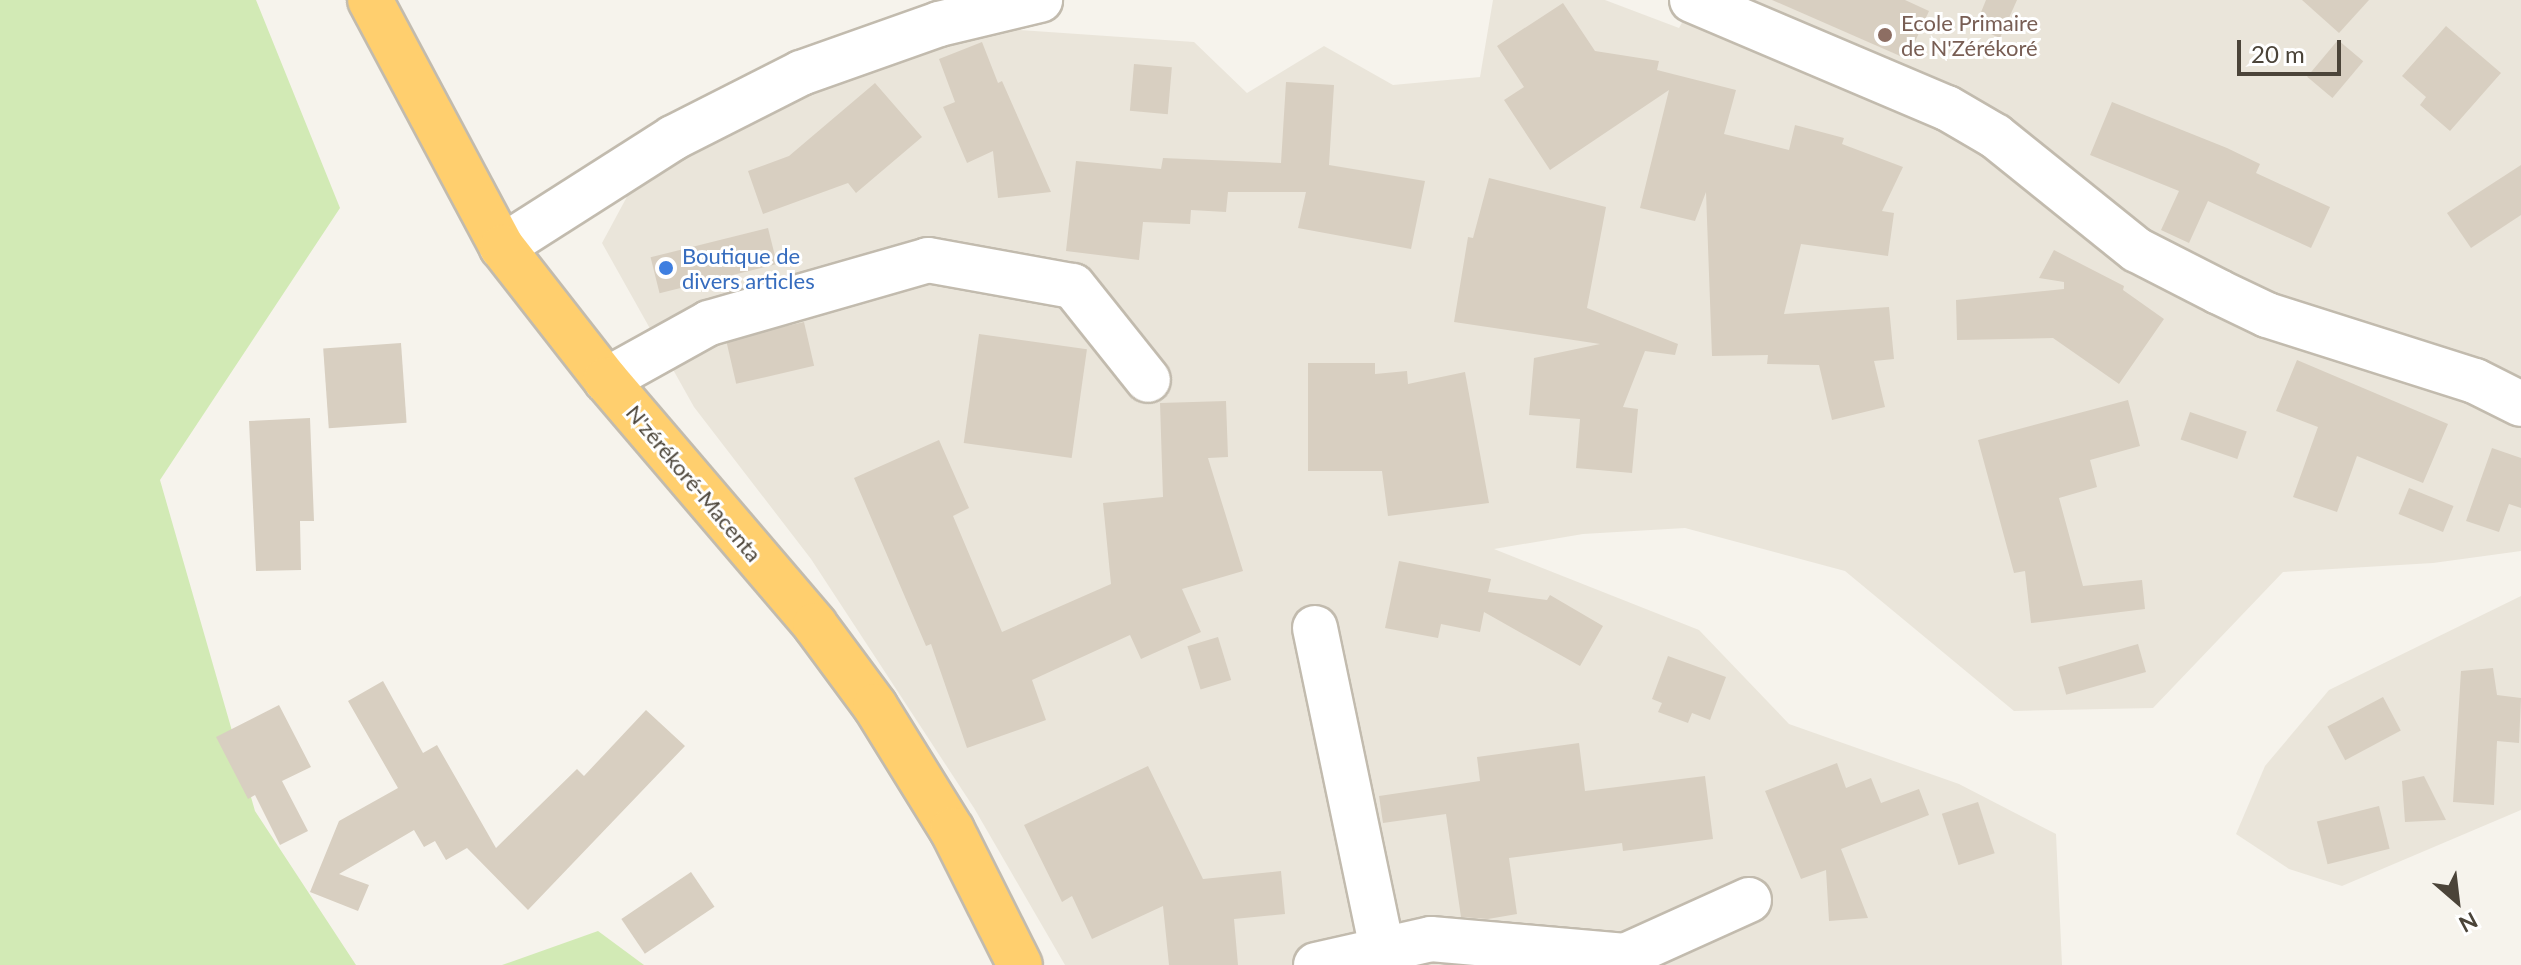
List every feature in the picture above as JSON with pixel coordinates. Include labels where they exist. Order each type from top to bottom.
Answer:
[{"type":"highway","name":"N'zérékoré-Macenta","points":[[370,0],[502,247],[606,380],[815,625],[875,706],[952,830],[1020,965]]},
{"type":"street","points":[[502,247],[673,138],[801,73],[939,24],[1040,0]]},
{"type":"street","points":[[1692,0],[1947,108],[1995,136],[2137,250],[2219,292],[2267,315],[2475,381],[2521,404]]},
{"type":"street","points":[[606,380],[709,323],[928,260],[1073,286],[1148,380]]},
{"type":"street","points":[[1315,628],[1382,950]]},
{"type":"street","points":[[1316,965],[1431,939],[1625,956],[1749,900]]},
{"type":"shaded area","points":[[1493,0],[1605,0],[1679,28],[1695,0],[2521,0],[2521,551],[2433,563],[2283,572],[2153,708],[2014,711],[1845,571],[1685,528],[1583,534],[1494,549],[1699,630],[1789,724],[1959,784],[2056,834],[2062,965],[1065,965],[974,808],[811,559],[694,407],[602,243],[629,193],[769,107],[914,48],[1005,29],[1194,42],[1247,93],[1324,46],[1393,85],[1480,77]]},
{"type":"shaded area","points":[[2521,596],[2521,810],[2342,886],[2289,869],[2236,834],[2265,766],[2329,690]]},
{"type":"green space","points":[[0,0],[256,0],[340,208],[160,480],[255,811],[356,965],[0,965]]},
{"type":"green space","points":[[598,931],[644,965],[502,965]]},
{"type":"building","name":"Ecole Primaire de N'Zérékoré","points":[[1772,0],[1905,0],[1929,11],[1907,59]]},
{"type":"building","points":[[1986,0],[2017,0],[2000,38],[1975,27]]},
{"type":"building","points":[[2302,0],[2369,0],[2339,33]]},
{"type":"building","points":[[1563,3],[1595,51],[1659,61],[1657,70],[1736,90],[1724,134],[1789,150],[1795,125],[1844,138],[1842,144],[1903,167],[1882,211],[1894,213],[1888,256],[1801,244],[1784,314],[1889,307],[1894,359],[1874,361],[1885,407],[1832,420],[1819,365],[1767,364],[1768,355],[1712,356],[1706,192],[1695,221],[1640,208],[1669,90],[1550,170],[1504,100],[1524,87],[1497,46]]},
{"type":"building","points":[[2446,26],[2501,73],[2450,131],[2420,105],[2426,97],[2402,76]]},
{"type":"building","points":[[2338,40],[2363,61],[2332,98],[2307,77]]},
{"type":"building","points":[[982,42],[998,83],[1002,81],[1051,192],[998,198],[993,151],[967,163],[943,107],[955,102],[939,59]]},
{"type":"building","points":[[1134,64],[1172,67],[1168,114],[1130,111]]},
{"type":"building","points":[[1286,82],[1334,85],[1329,165],[1425,181],[1411,249],[1298,228],[1306,192],[1228,192],[1226,212],[1191,210],[1190,224],[1143,222],[1139,260],[1066,251],[1076,161],[1161,169],[1163,158],[1281,163]]},
{"type":"building","points":[[875,83],[922,137],[856,193],[848,183],[763,214],[748,171],[789,156]]},
{"type":"building","points":[[2112,102],[2227,148],[2260,164],[2256,173],[2330,207],[2311,248],[2208,201],[2189,243],[2161,230],[2179,191],[2090,155]]},
{"type":"building","points":[[2521,165],[2521,215],[2471,248],[2447,213]]},
{"type":"building","points":[[1489,178],[1606,207],[1587,308],[1678,344],[1675,355],[1645,351],[1623,407],[1638,409],[1632,473],[1576,468],[1580,419],[1529,415],[1534,358],[1600,344],[1454,322],[1468,237],[1473,238]]},
{"type":"building","points":[[768,228],[777,264],[660,293],[651,257]]},
{"type":"building","points":[[2054,250],[2124,286],[2123,290],[2164,319],[2119,384],[2053,338],[1957,340],[1956,300],[2064,289],[2064,282],[2039,278]]},
{"type":"building","points":[[804,322],[814,366],[736,384],[726,340]]},
{"type":"building","points":[[979,334],[1087,349],[1072,458],[964,443]]},
{"type":"building","points":[[401,343],[407,423],[329,428],[323,348]]},
{"type":"building","points":[[2297,360],[2448,424],[2423,483],[2357,456],[2337,512],[2293,497],[2318,427],[2276,411]]},
{"type":"building","points":[[1308,363],[1375,363],[1375,374],[1407,371],[1408,384],[1465,372],[1489,503],[1388,516],[1382,471],[1308,471]]},
{"type":"building","points":[[2128,400],[2140,446],[2090,460],[2097,487],[2059,498],[2083,586],[2142,580],[2145,609],[2031,623],[2025,571],[2014,573],[1978,440]]},
{"type":"building","points":[[1226,401],[1228,457],[1208,458],[1243,571],[1182,589],[1201,632],[1141,659],[1130,635],[1032,680],[1046,720],[967,748],[931,644],[926,646],[854,478],[939,440],[969,508],[953,516],[1002,632],[1111,584],[1103,503],[1163,497],[1160,403]]},
{"type":"building","points":[[2190,412],[2247,432],[2237,459],[2181,439]]},
{"type":"building","points":[[310,418],[314,521],[300,521],[301,570],[256,571],[249,421]]},
{"type":"building","points":[[2492,448],[2521,458],[2521,508],[2509,504],[2499,532],[2466,521]]},
{"type":"building","points":[[2409,488],[2454,506],[2443,532],[2399,514]]},
{"type":"building","points":[[1399,561],[1491,579],[1488,592],[1547,600],[1550,595],[1603,626],[1580,666],[1484,612],[1480,632],[1441,624],[1438,638],[1385,628]]},
{"type":"building","points":[[1218,637],[1231,680],[1201,689],[1187,646]]},
{"type":"building","points":[[2138,644],[2146,672],[2066,695],[2058,667]]},
{"type":"building","points":[[1668,656],[1726,677],[1710,720],[1692,713],[1688,723],[1658,712],[1662,703],[1652,699]]},
{"type":"building","points":[[2493,668],[2497,695],[2521,698],[2519,743],[2497,741],[2494,805],[2453,802],[2461,671]]},
{"type":"building","points":[[383,681],[423,753],[437,745],[496,848],[577,769],[584,776],[646,710],[685,746],[528,910],[467,848],[446,860],[435,841],[424,847],[414,830],[339,874],[369,885],[358,911],[310,892],[339,821],[398,788],[348,701]]},
{"type":"building","points":[[2383,697],[2401,731],[2345,760],[2327,727]]},
{"type":"building","points":[[279,705],[311,767],[282,781],[308,831],[280,845],[255,795],[248,799],[216,737]]},
{"type":"building","points":[[1579,743],[1585,791],[1705,776],[1713,839],[1623,851],[1622,843],[1509,858],[1517,914],[1488,919],[1461,917],[1446,814],[1383,823],[1379,796],[1480,781],[1477,757]]},
{"type":"building","points":[[1837,763],[1846,788],[1871,778],[1881,803],[1919,789],[1929,815],[1841,849],[1868,918],[1829,921],[1826,870],[1801,879],[1765,791]]},
{"type":"building","points":[[1148,766],[1203,879],[1281,871],[1285,914],[1234,919],[1238,965],[1169,965],[1163,906],[1092,939],[1072,896],[1062,902],[1024,825]]},
{"type":"building","points":[[2424,776],[2446,820],[2405,822],[2402,781]]},
{"type":"building","points":[[1978,802],[1995,853],[1959,865],[1942,814]]},
{"type":"building","points":[[2379,806],[2390,849],[2328,864],[2317,821]]},
{"type":"building","points":[[691,872],[714,907],[645,954],[621,919]]},
{"type":"place","name":"Ecole Primaire de N'Zérékoré","points":[[1885,35]]},
{"type":"place","name":"Boutique de divers articles","points":[[666,268]]}]
